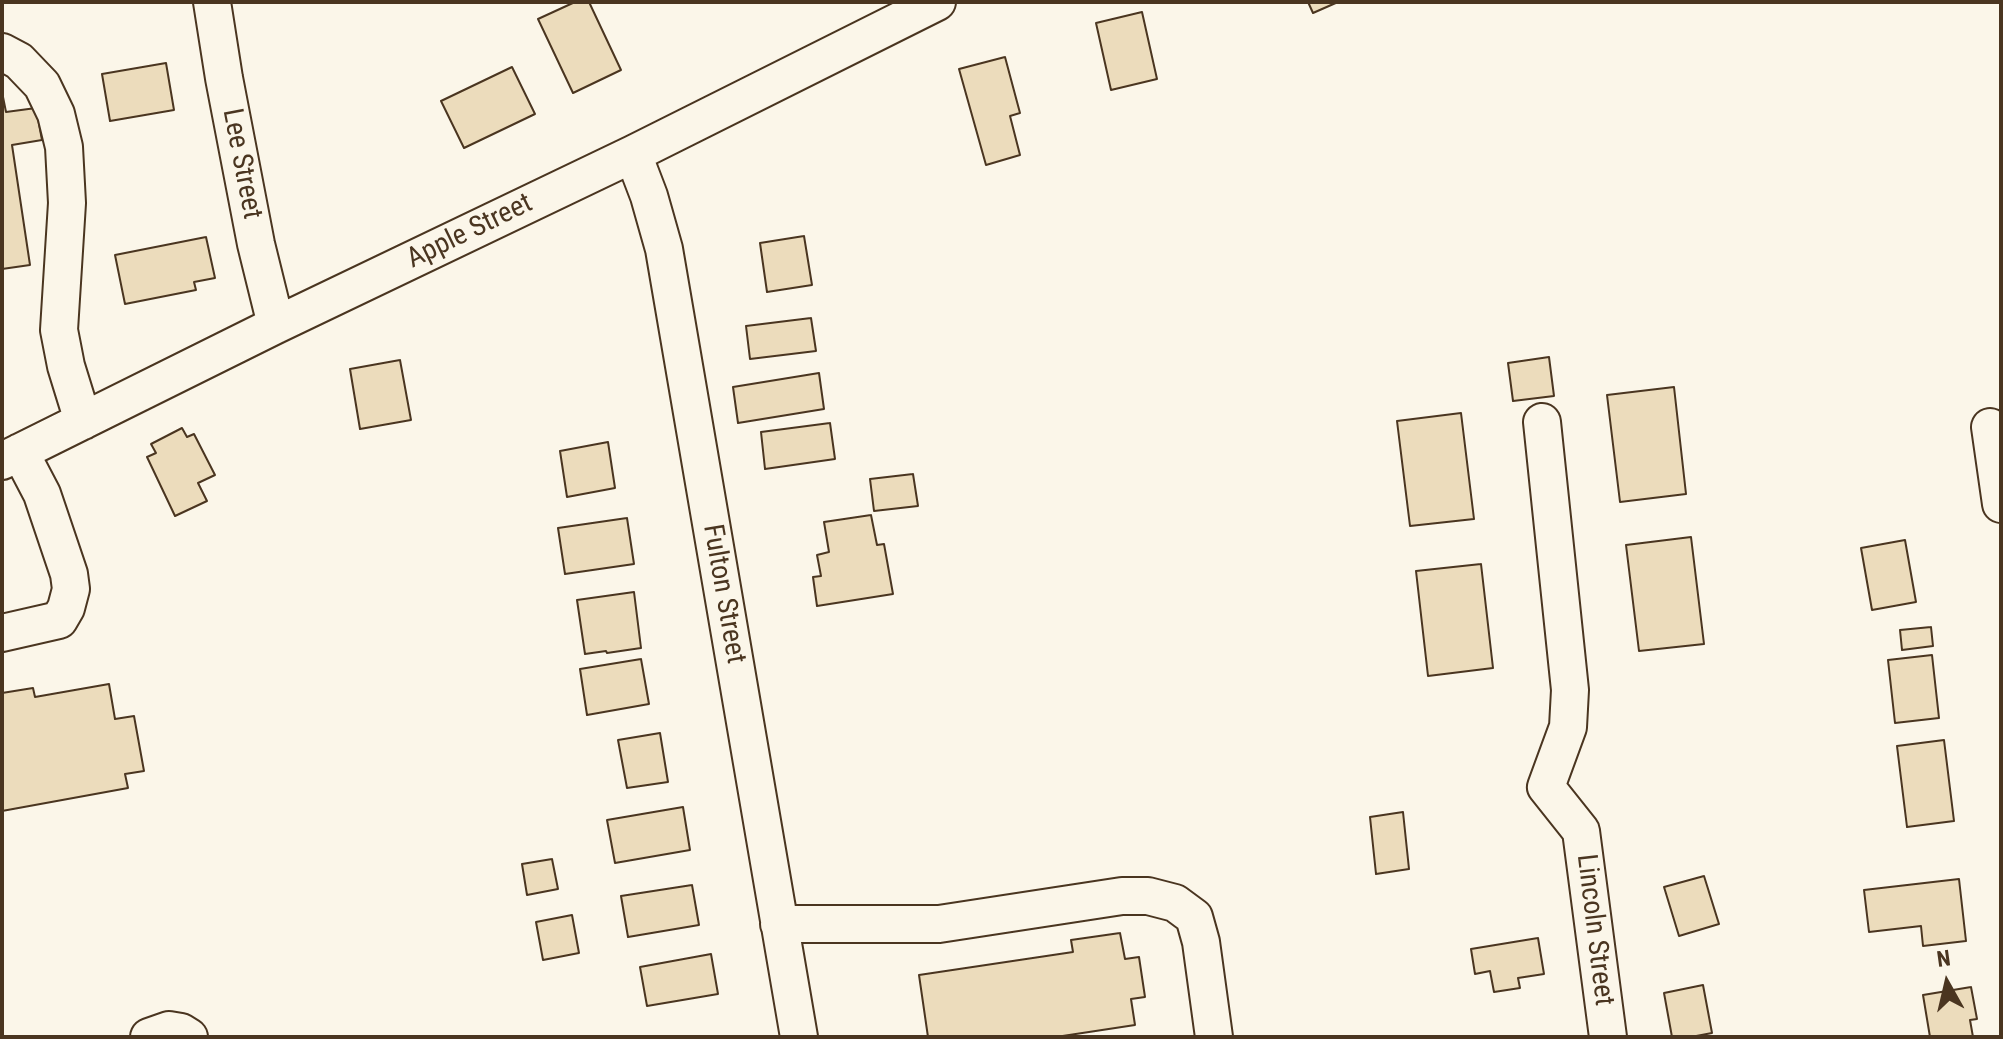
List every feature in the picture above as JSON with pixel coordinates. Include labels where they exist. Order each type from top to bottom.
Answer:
[{"type":"street","name":"Lee Street","points":[[212,2],[253,229],[276,325]]},
{"type":"street","name":"Apple Street","points":[[11,456],[633,154],[933,3]]},
{"type":"street","points":[[2,52],[19,61],[42,85],[56,114],[64,147],[67,203],[59,330],[66,366],[83,421]]},
{"type":"street","name":"Fulton Street","points":[[633,154],[664,249],[799,1037]]},
{"type":"street","name":"Lincoln Street","points":[[1542,422],[1570,690],[1568,727],[1546,787],[1581,831],[1608,1037]]},
{"type":"street","points":[[1990,427],[2001,504]]},
{"type":"street","points":[[2,633],[59,620],[71,589],[69,574],[42,494],[11,456]]},
{"type":"street","points":[[779,924],[939,924],[1122,896],[1148,896],[1175,903],[1194,917],[1201,942],[1214,1037]]},
{"type":"building","points":[[575,2],[589,2],[621,70],[573,93],[538,19]]},
{"type":"building","points":[[1308,2],[1338,2],[1313,13]]},
{"type":"building","points":[[1142,12],[1157,79],[1111,90],[1096,23]]},
{"type":"building","points":[[1005,57],[1020,113],[1010,116],[1020,155],[986,165],[959,69]]},
{"type":"building","points":[[166,63],[174,110],[110,121],[102,74]]},
{"type":"building","points":[[512,67],[535,114],[464,148],[441,101]]},
{"type":"building","points":[[2,92],[6,112],[36,108],[42,140],[12,145],[30,265],[2,269]]},
{"type":"building","points":[[804,236],[812,285],[767,292],[760,243]]},
{"type":"building","points":[[206,237],[215,278],[194,282],[196,290],[125,304],[115,255]]},
{"type":"building","points":[[811,318],[816,351],[750,359],[746,326]]},
{"type":"building","points":[[1549,357],[1554,396],[1513,401],[1508,363]]},
{"type":"building","points":[[400,360],[411,420],[360,429],[350,369]]},
{"type":"building","points":[[819,373],[824,409],[738,423],[733,387]]},
{"type":"building","points":[[1674,387],[1686,494],[1620,502],[1607,395]]},
{"type":"building","points":[[1461,413],[1474,519],[1410,526],[1397,421]]},
{"type":"building","points":[[830,423],[835,459],[765,469],[761,432]]},
{"type":"building","points":[[182,428],[187,437],[194,434],[215,475],[198,483],[207,501],[175,516],[147,457],[156,453],[151,444]]},
{"type":"building","points":[[608,442],[615,488],[567,497],[560,451]]},
{"type":"building","points":[[913,474],[918,506],[874,511],[870,479]]},
{"type":"building","points":[[871,515],[877,545],[884,544],[893,594],[817,606],[813,577],[821,576],[817,555],[829,552],[824,522]]},
{"type":"building","points":[[627,518],[634,564],[565,574],[558,528]]},
{"type":"building","points":[[1691,537],[1704,644],[1639,651],[1626,545]]},
{"type":"building","points":[[1905,540],[1916,602],[1872,610],[1861,548]]},
{"type":"building","points":[[1481,564],[1493,668],[1428,676],[1416,571]]},
{"type":"building","points":[[634,592],[641,648],[585,654],[577,600]]},
{"type":"building","points":[[1931,627],[1933,646],[1902,650],[1900,630]]},
{"type":"building","points":[[1932,655],[1939,718],[1895,723],[1888,660]]},
{"type":"building","points":[[641,659],[649,704],[587,715],[580,669]]},
{"type":"building","points":[[109,684],[115,719],[134,716],[144,771],[125,774],[128,788],[2,811],[2,693],[33,688],[35,697]]},
{"type":"building","points":[[660,733],[668,782],[627,788],[618,740]]},
{"type":"building","points":[[1944,740],[1954,821],[1907,827],[1897,746]]},
{"type":"building","points":[[683,807],[690,850],[615,863],[607,820]]},
{"type":"building","points":[[1403,812],[1409,869],[1376,874],[1370,817]]},
{"type":"building","points":[[552,859],[558,889],[527,895],[522,864]]},
{"type":"building","points":[[1704,876],[1719,924],[1679,936],[1664,887]]},
{"type":"building","points":[[1959,879],[1966,941],[1923,946],[1921,926],[1869,932],[1864,890]]},
{"type":"building","points":[[692,885],[699,925],[628,937],[621,896]]},
{"type":"building","points":[[572,915],[579,953],[543,960],[536,922]]},
{"type":"building","points":[[1120,933],[1125,959],[1139,957],[1145,997],[1131,999],[1135,1025],[1056,1037],[928,1037],[919,975],[1073,952],[1071,940]]},
{"type":"building","points":[[1538,938],[1544,974],[1518,978],[1520,988],[1494,992],[1490,971],[1475,974],[1471,949]]},
{"type":"building","points":[[711,954],[718,994],[647,1006],[640,967]]},
{"type":"building","points":[[1703,985],[1712,1033],[1672,1037],[1664,993]]},
{"type":"building","points":[[1971,987],[1977,1019],[1970,1020],[1973,1037],[1930,1037],[1923,995]]}]
